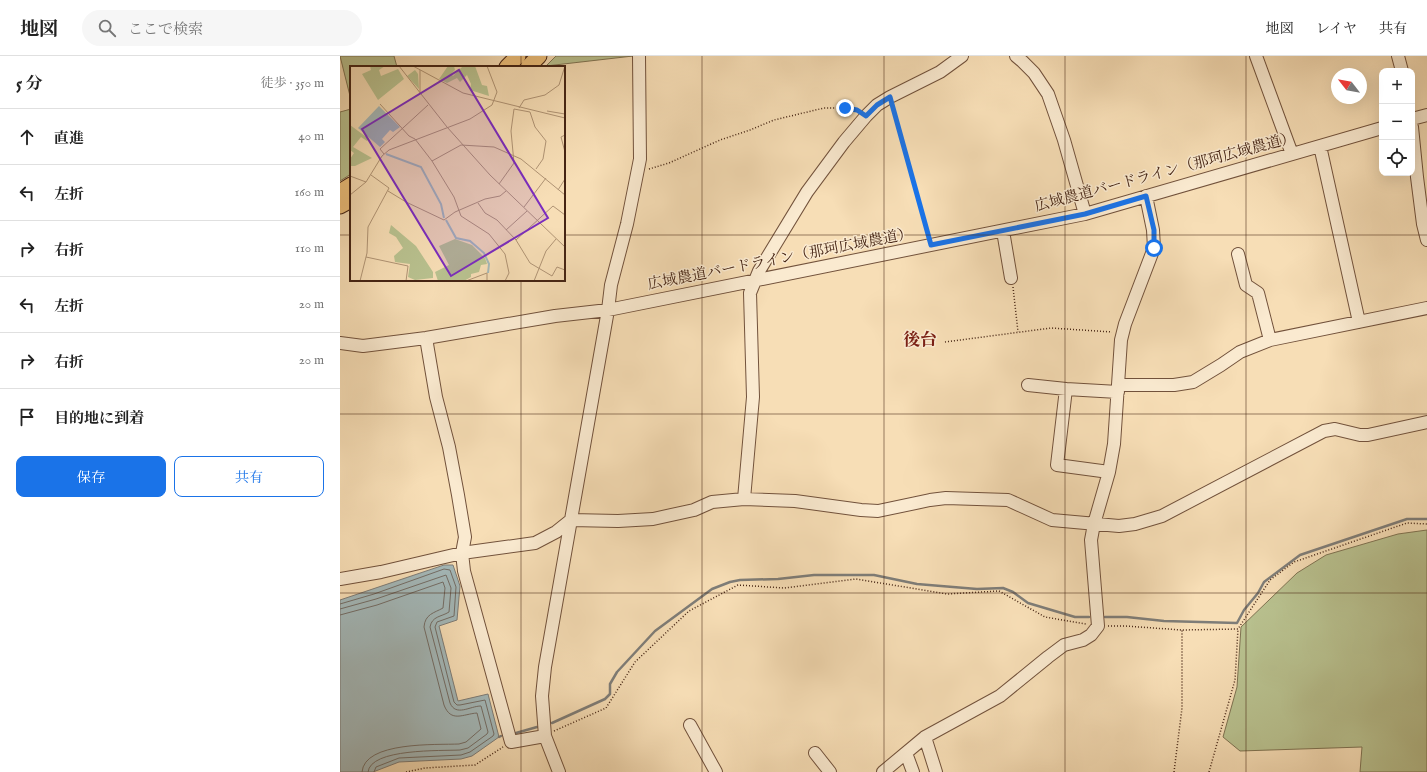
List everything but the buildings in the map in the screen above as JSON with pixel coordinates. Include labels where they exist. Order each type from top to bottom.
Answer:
[{"type":"main road","points":[[507,66],[518,56]]},
{"type":"main road","points":[[529,66],[539,56]]},
{"type":"main road","points":[[340,192],[350,186]]},
{"type":"main road","points":[[340,206],[350,201]]},
{"type":"street","points":[[559,772],[545,736],[542,696],[545,668],[608,310],[611,285],[627,224],[640,159],[639,56]]},
{"type":"street","points":[[744,499],[753,397],[750,293],[759,271],[807,192],[844,142],[866,116],[877,105],[940,72],[962,56]]},
{"type":"street","points":[[1016,56],[1034,72],[1048,94],[1064,140],[1085,214]]},
{"type":"street","points":[[1256,56],[1292,154]]},
{"type":"street","points":[[1398,56],[1401,68]]},
{"type":"street","points":[[1415,118],[1427,115]]},
{"type":"street","name":"広域農道バードライン（那珂広域農道）","points":[[340,343],[363,346],[426,338],[555,316],[608,310],[1004,231],[1085,214],[1379,129]]},
{"type":"street","points":[[1413,140],[1416,177],[1427,240]]},
{"type":"street","points":[[1320,146],[1359,322]]},
{"type":"street","points":[[883,772],[925,737],[1000,696],[1064,645],[1083,640],[1091,634],[1091,540],[1109,472],[1114,444],[1121,340],[1125,324],[1154,248],[1154,230],[1146,196]]},
{"type":"street","points":[[1004,231],[1011,278]]},
{"type":"street","points":[[1238,254],[1246,285],[1258,293],[1270,340]]},
{"type":"street","points":[[1028,385],[1066,389],[1118,389],[1174,385],[1193,382],[1240,352],[1270,340],[1427,308]]},
{"type":"street","points":[[426,338],[436,396],[449,447],[465,537],[462,553],[464,571],[510,742],[545,736]]},
{"type":"street","points":[[1066,389],[1057,465],[1109,472]]},
{"type":"street","points":[[340,579],[381,572],[462,553],[535,543],[556,532],[570,520],[618,521],[653,519],[694,510],[712,502],[744,499],[795,501],[878,511],[946,498],[1008,500],[1052,520],[1119,526],[1136,524],[1162,516],[1324,431],[1335,429],[1360,435],[1368,435],[1427,422]]},
{"type":"street","points":[[690,725],[716,772]]},
{"type":"street","points":[[925,737],[936,772]]},
{"type":"street","points":[[815,753],[830,772]]},
{"type":"street","points":[[906,753],[913,772]]},
{"type":"path","points":[[890,97],[931,245]]},
{"type":"path","points":[[638,170],[648,170],[669,163],[720,140],[774,120],[824,108],[845,108],[857,110],[866,116]]},
{"type":"path","points":[[1011,278],[1018,332]]},
{"type":"path","points":[[945,342],[1051,328],[1123,333]]},
{"type":"path","points":[[1209,772],[1234,680],[1238,629],[1270,580],[1294,562],[1407,523],[1427,524]]},
{"type":"path","points":[[545,736],[606,708],[635,662],[689,611],[738,585],[784,588],[856,578],[947,594],[999,591],[1045,618],[1092,625],[1182,630],[1238,629]]},
{"type":"path","points":[[1174,772],[1182,708],[1182,630]]},
{"type":"path","points":[[406,772],[425,768],[475,765],[510,742]]},
{"type":"green space","points":[[340,56],[394,56],[397,66],[350,66],[350,96]]},
{"type":"green space","points":[[556,56],[633,56],[546,66]]},
{"type":"green space","points":[[350,109],[350,175],[340,181],[340,112]]},
{"type":"green space","points":[[1427,530],[1427,772],[1360,772],[1362,747],[1240,751],[1223,737],[1237,687],[1241,627],[1297,573],[1326,555],[1398,534]]},
{"type":"water","points":[[444,565],[453,565],[460,586],[457,620],[439,626],[458,701],[488,694],[499,737],[472,756],[461,759],[399,762],[373,772],[340,772],[340,600]]},
{"type":"waterway","points":[[1105,617],[1127,617],[1164,621],[1237,623],[1244,610],[1258,593],[1264,582],[1300,555],[1407,519],[1427,519]]},
{"type":"waterway","points":[[552,723],[605,699],[610,694],[610,684],[617,672],[655,631],[712,589],[740,580],[778,579],[814,575],[874,575],[917,584],[977,589],[1003,588],[1013,592],[1028,603],[1075,617],[1089,617]]},
{"type":"waterway","points":[[516,733],[537,727]]},
{"type":"district","name":"後台","points":[[920,340]]},
{"type":"route","points":[[845,108],[857,110],[866,116],[877,105],[890,97],[931,245],[1085,214],[1146,196],[1154,230],[1154,248]]}]
